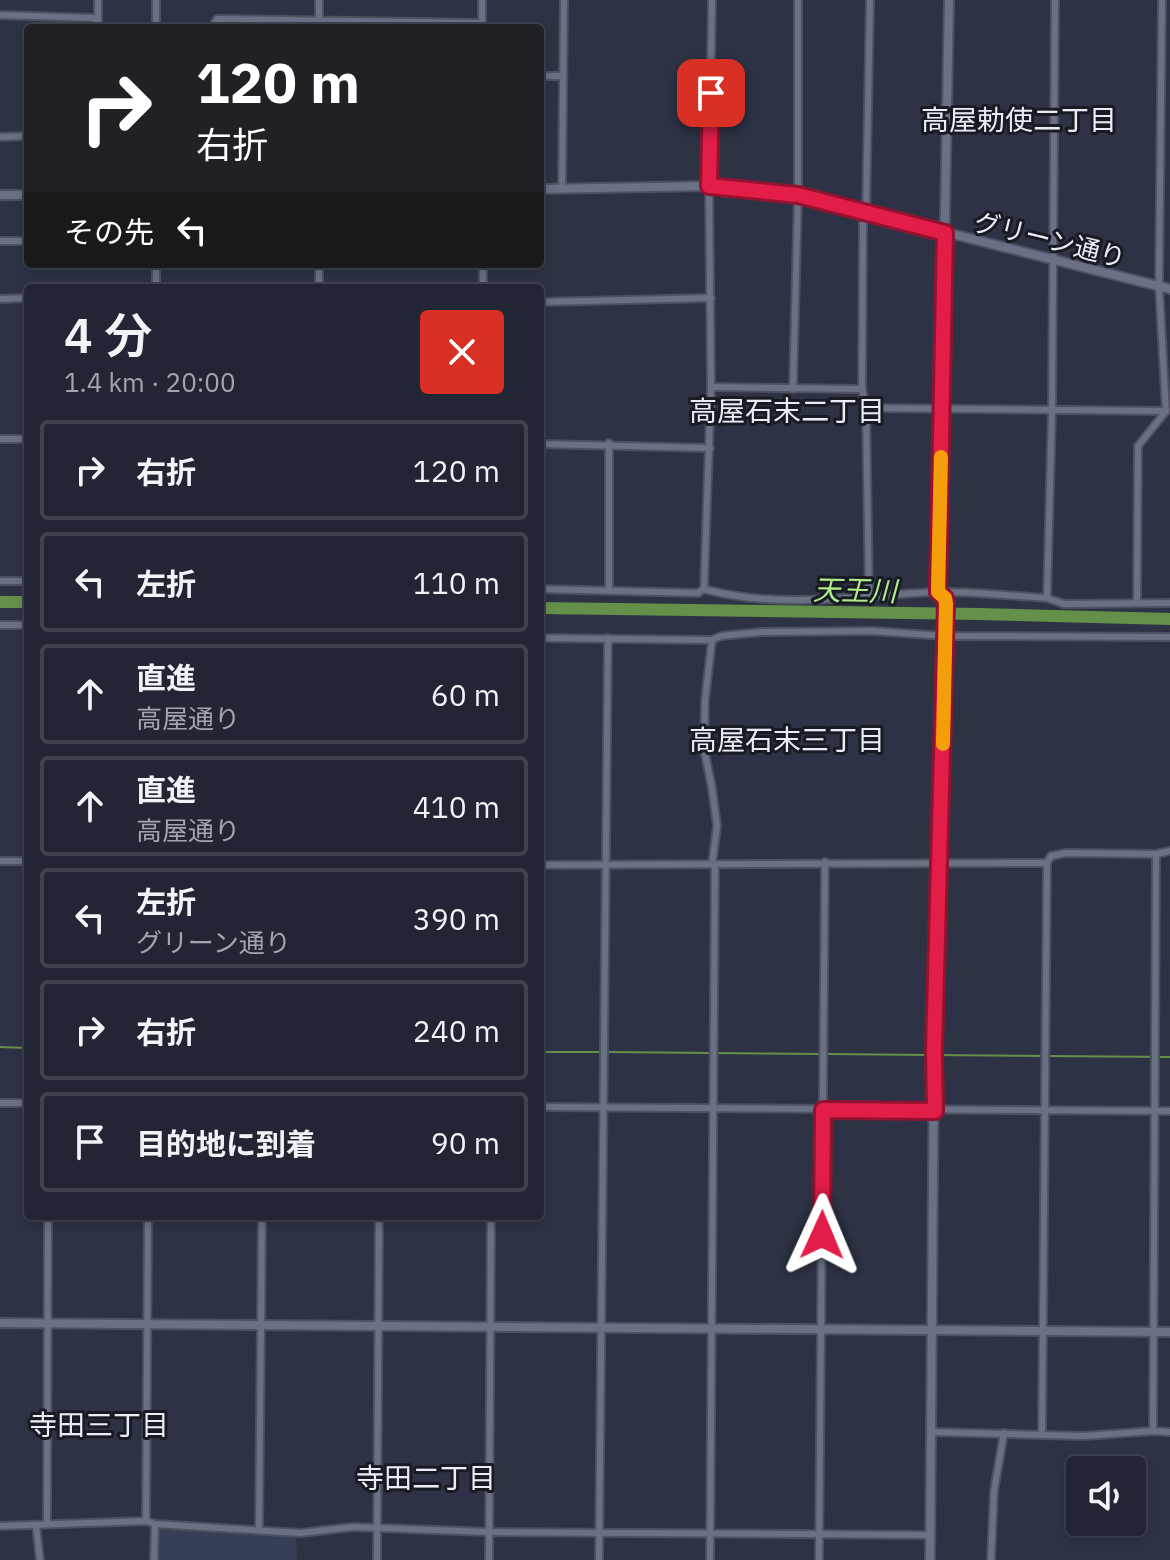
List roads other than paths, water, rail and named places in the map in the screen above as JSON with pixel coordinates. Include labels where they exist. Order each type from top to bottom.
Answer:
[{"type":"street","points":[[98,0],[98,24]]},
{"type":"street","points":[[156,0],[156,24]]},
{"type":"street","points":[[319,0],[320,24]]},
{"type":"street","points":[[482,0],[482,24]]},
{"type":"street","points":[[562,189],[564,0]]},
{"type":"street","points":[[704,589],[711,387],[709,186],[712,0]]},
{"type":"street","points":[[793,389],[798,195],[798,0]]},
{"type":"street","points":[[869,598],[866,408],[862,389],[870,0]]},
{"type":"street","points":[[938,592],[949,0]]},
{"type":"street","points":[[1047,598],[1052,410],[1055,0]]},
{"type":"street","points":[[1137,603],[1138,446],[1168,411],[1159,286],[1162,0]]},
{"type":"street","points":[[0,15],[94,18],[97,24]]},
{"type":"street","points":[[43,24],[44,17]]},
{"type":"street","points":[[214,24],[217,19],[266,24]]},
{"type":"street","points":[[544,76],[563,76]]},
{"type":"street","points":[[1161,86],[1170,86]]},
{"type":"street","points":[[0,137],[24,136]]},
{"type":"street","name":"グリーン通り","points":[[544,189],[709,186],[798,195],[1170,289]]},
{"type":"street","points":[[0,195],[24,195]]},
{"type":"street","points":[[0,241],[24,241]]},
{"type":"street","points":[[1159,241],[1170,244]]},
{"type":"street","points":[[0,299],[24,298]]},
{"type":"street","points":[[544,302],[711,298]]},
{"type":"street","points":[[1161,336],[1170,339]]},
{"type":"street","points":[[711,387],[862,389]]},
{"type":"street","points":[[866,408],[1168,411]]},
{"type":"street","points":[[0,439],[24,439]]},
{"type":"street","points":[[544,444],[609,443],[710,448]]},
{"type":"street","points":[[609,443],[609,591]]},
{"type":"street","points":[[0,581],[24,581]]},
{"type":"street","points":[[544,589],[698,593],[704,589],[747,598],[869,598],[938,592],[1047,598],[1064,604],[1170,603]]},
{"type":"street","points":[[930,1560],[934,1049],[946,604],[945,598],[938,592]]},
{"type":"street","points":[[0,625],[24,625]]},
{"type":"street","points":[[544,638],[712,640],[721,636],[762,632],[872,631],[1170,637]]},
{"type":"street","points":[[599,1560],[608,638]]},
{"type":"street","points":[[710,1560],[713,865],[717,826],[704,749],[705,700],[712,640]]},
{"type":"street","points":[[1042,1434],[1047,863],[1051,856],[1066,853],[1156,854],[1170,851]]},
{"type":"street","points":[[1153,1431],[1156,854]]},
{"type":"street","points":[[0,861],[24,861]]},
{"type":"street","points":[[544,865],[941,861],[1047,863]]},
{"type":"street","points":[[819,1560],[825,862]]},
{"type":"street","points":[[0,1103],[24,1103]]},
{"type":"street","points":[[544,1107],[1170,1111]]},
{"type":"street","points":[[47,1524],[48,1220]]},
{"type":"street","points":[[146,1521],[148,1220]]},
{"type":"street","points":[[259,1529],[262,1220]]},
{"type":"street","points":[[377,1560],[379,1220]]},
{"type":"street","points":[[489,1560],[491,1220]]},
{"type":"street","points":[[0,1323],[1170,1332]]},
{"type":"street","points":[[932,1432],[1084,1436],[1170,1432]]},
{"type":"street","points":[[991,1560],[994,1491],[1004,1433]]},
{"type":"street","points":[[0,1526],[146,1521],[300,1533],[353,1527],[600,1534],[930,1535]]},
{"type":"street","points":[[154,1560],[155,1524]]},
{"type":"street","points":[[36,1525],[40,1560]]},
{"type":"waterway","name":"天王川","points":[[0,602],[24,602]]},
{"type":"waterway","name":"天王川","points":[[544,608],[1170,619]]},
{"type":"waterway","points":[[0,1047],[24,1048]]},
{"type":"waterway","points":[[544,1052],[601,1052]]},
{"type":"waterway","points":[[607,1052],[821,1054]]},
{"type":"waterway","points":[[827,1054],[929,1055]]},
{"type":"waterway","points":[[935,1055],[1170,1057]]},
{"type":"district","name":"高屋勅使二丁目","points":[[1019,119]]},
{"type":"district","name":"高屋石末二丁目","points":[[787,410]]},
{"type":"district","name":"高屋石末三丁目","points":[[787,739]]},
{"type":"district","name":"寺田三丁目","points":[[99,1424]]},
{"type":"district","name":"寺田二丁目","points":[[426,1477]]}]
